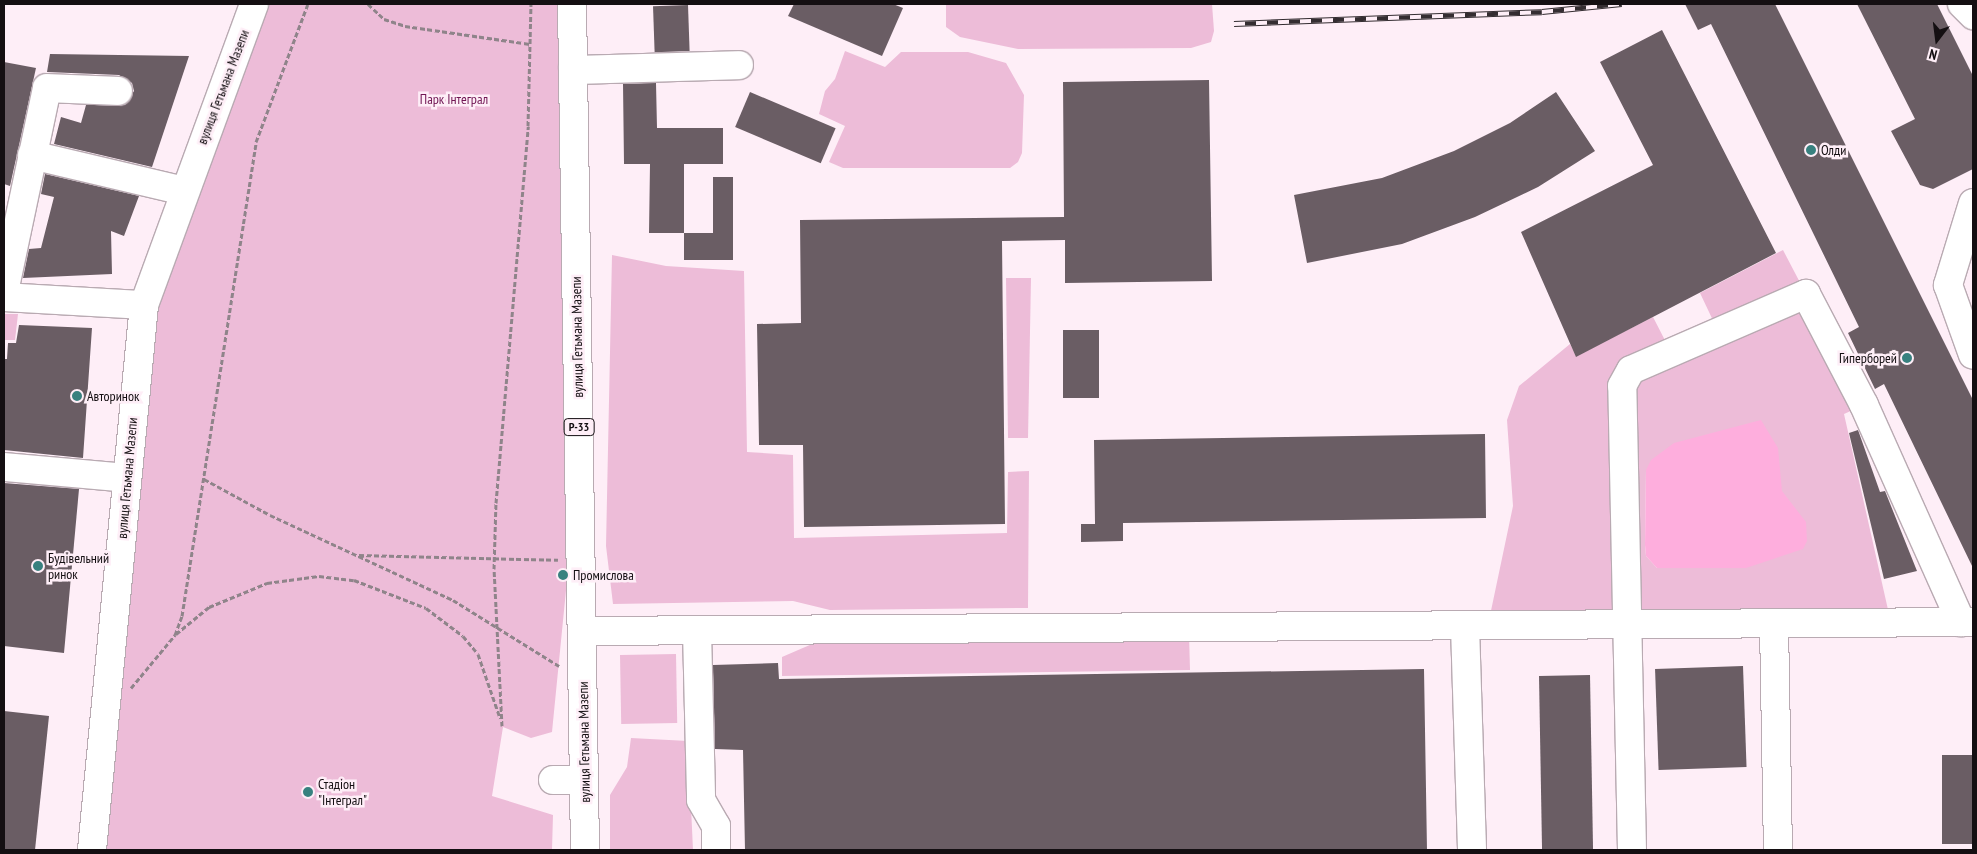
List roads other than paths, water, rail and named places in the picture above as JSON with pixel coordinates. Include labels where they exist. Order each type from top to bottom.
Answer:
[{"type":"street","name":"вулиця Гетьмана Мазепи","points":[[92,850],[144,305],[184,191],[254,4]]},
{"type":"street","name":"вулиця Гетьмана Мазепи","points":[[572,4],[585,850]]},
{"type":"street","points":[[1962,4],[1973,15]]},
{"type":"street","points":[[573,70],[739,65]]},
{"type":"street","points":[[4,292],[47,88],[118,91]]},
{"type":"street","points":[[32,155],[184,191]]},
{"type":"street","points":[[1973,203],[1948,285],[1973,355]]},
{"type":"street","points":[[582,631],[1627,626],[1967,622],[1864,405],[1806,294],[1631,370],[1622,386],[1627,626],[1632,850]]},
{"type":"street","points":[[4,297],[144,305]]},
{"type":"street","points":[[4,467],[127,478]]},
{"type":"street","points":[[1774,624],[1778,850]]},
{"type":"street","points":[[1465,626],[1472,850]]},
{"type":"street","points":[[697,631],[700,800],[716,826],[716,850]]},
{"type":"street","points":[[553,780],[584,780]]},
{"type":"railway","points":[[1234,24],[1542,12],[1622,4]]},
{"type":"place","name":"Олди","points":[[1811,150]]},
{"type":"place","name":"Гиперборей","points":[[1907,358]]},
{"type":"place","name":"Авторинок","points":[[77,396]]},
{"type":"place","name":"Будівельний ринок","points":[[38,566]]},
{"type":"place","name":"Промислова","points":[[563,575]]},
{"type":"place","name":"Стадіон \"Інтеграл\"","points":[[308,792]]},
{"type":"park label","name":"Парк Інтеграл","points":[[454,99]]}]
